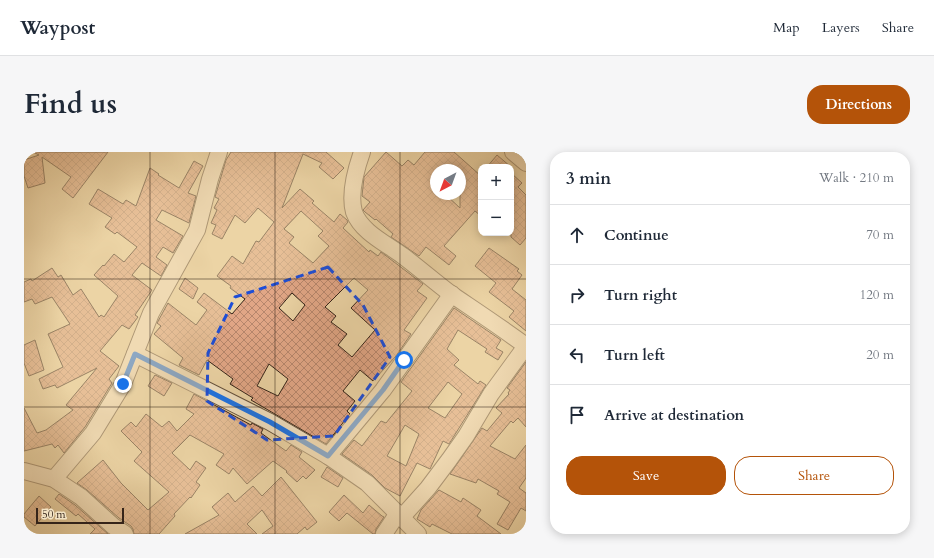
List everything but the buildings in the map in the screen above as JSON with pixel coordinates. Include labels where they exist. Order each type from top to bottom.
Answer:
[{"type":"street","points":[[54,479],[93,433],[123,384],[151,313],[197,230],[210,179],[219,152]]},
{"type":"street","points":[[362,152],[353,185],[354,211],[368,231],[452,294],[526,346],[491,394],[466,436],[428,488],[400,515],[384,534]]},
{"type":"street","points":[[513,152],[526,163]]},
{"type":"street","points":[[328,456],[383,390],[452,294]]},
{"type":"street","points":[[135,354],[270,422],[328,456],[367,484],[418,534]]},
{"type":"street","points":[[24,470],[54,479],[81,497],[113,526],[125,534]]},
{"type":"highlighted area","points":[[328,267],[363,305],[390,357],[334,436],[267,440],[207,401],[208,353],[235,297]]},
{"type":"route","points":[[123,384],[135,354],[270,422],[328,456],[383,390],[404,360]]}]
